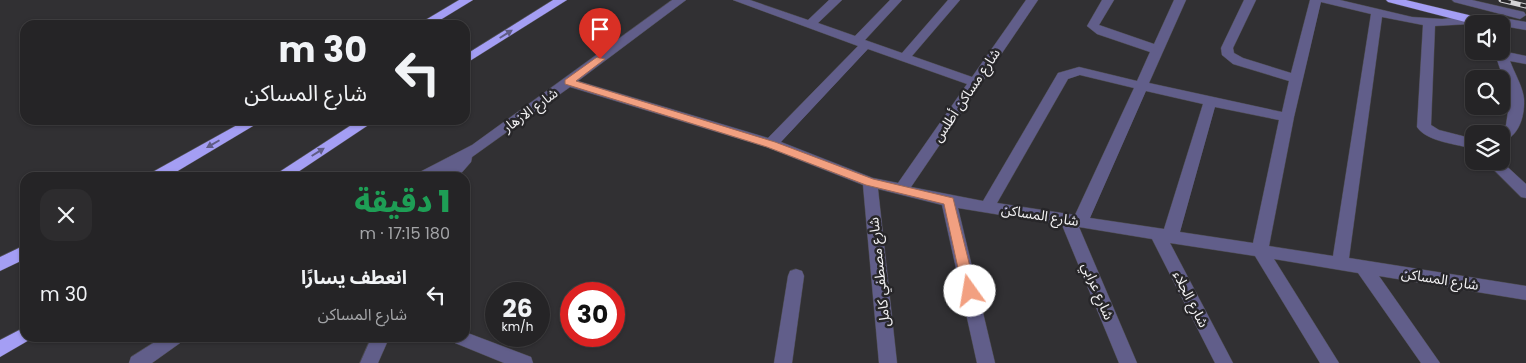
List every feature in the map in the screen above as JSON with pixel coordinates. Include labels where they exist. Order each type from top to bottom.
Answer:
[{"type":"highway","points":[[432,20],[467,0]]},
{"type":"highway","points":[[470,57],[561,0]]},
{"type":"highway","points":[[1392,0],[1465,18]]},
{"type":"highway","points":[[165,172],[247,125]]},
{"type":"highway","points":[[287,172],[361,125]]},
{"type":"highway","points":[[0,265],[20,254]]},
{"type":"highway","points":[[0,349],[20,337]]},
{"type":"street","name":"شارع الازهار","points":[[432,172],[477,148],[680,0]]},
{"type":"street","points":[[739,0],[764,4],[809,25],[974,82]]},
{"type":"street","points":[[809,25],[836,0]]},
{"type":"street","points":[[771,144],[896,0]]},
{"type":"street","points":[[904,58],[954,0]]},
{"type":"street","name":"شارع مساكن أطلس","points":[[901,190],[1032,0]]},
{"type":"street","points":[[1108,0],[1094,21],[1093,26],[1101,32],[1158,50]]},
{"type":"street","points":[[1074,221],[1158,50],[1180,0]]},
{"type":"street","points":[[1250,0],[1226,48],[1228,55],[1238,61],[1296,79]]},
{"type":"street","points":[[1316,0],[1287,117],[1260,252],[1330,363]]},
{"type":"street","points":[[1326,0],[1377,13],[1429,23],[1465,21]]},
{"type":"street","points":[[1458,0],[1526,16]]},
{"type":"street","points":[[1340,262],[1377,13]]},
{"type":"street","points":[[1429,23],[1424,127],[1434,133],[1465,142]]},
{"type":"street","points":[[1510,24],[1526,26]]},
{"type":"street","points":[[1510,56],[1526,60]]},
{"type":"street","points":[[1504,60],[1517,98],[1513,127],[1510,130]]},
{"type":"street","points":[[987,207],[1063,76],[1080,71],[1210,102],[1287,117]]},
{"type":"street","points":[[1511,78],[1526,88]]},
{"type":"street","name":"شارع المساكن","points":[[568,82],[771,144],[870,182],[949,201],[1526,293]]},
{"type":"street","points":[[1164,236],[1210,102]]},
{"type":"street","name":"شارع الازهار","points":[[454,172],[477,148]]},
{"type":"street","points":[[1502,170],[1526,193]]},
{"type":"street","name":"شارع مصطفي كامل","points":[[870,182],[888,363]]},
{"type":"street","points":[[949,201],[986,363]]},
{"type":"street","name":"شارع عرابي","points":[[1074,221],[1128,363]]},
{"type":"street","name":"شارع الجلاء","points":[[1164,236],[1224,363]]},
{"type":"street","points":[[1363,266],[1430,363]]},
{"type":"street","points":[[783,363],[796,276]]},
{"type":"street","points":[[138,363],[168,342]]},
{"type":"street","points":[[369,363],[378,342]]},
{"type":"street","points":[[470,342],[524,363]]},
{"type":"railway","points":[[1501,0],[1526,6]]},
{"type":"route","points":[[600,59],[568,82],[771,144],[870,182],[949,201],[970,291]]}]
